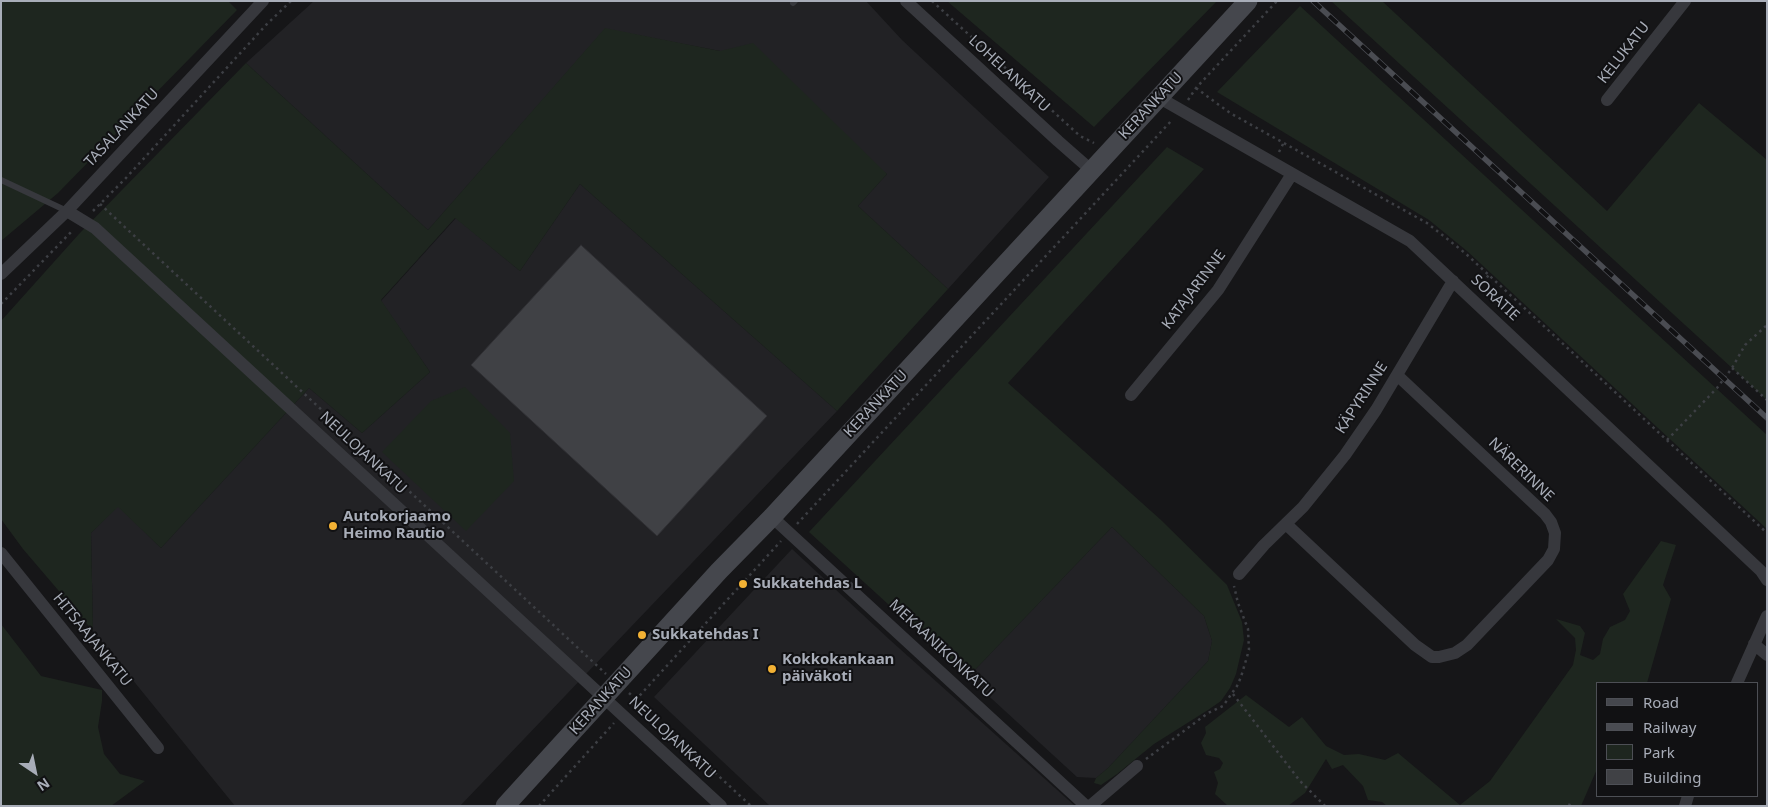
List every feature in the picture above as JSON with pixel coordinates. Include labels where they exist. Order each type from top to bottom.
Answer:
[{"type":"street","name":"TASALANKATU","points":[[1,274],[67,211],[263,1]]},
{"type":"street","name":"LOHELANKATU","points":[[906,1],[1091,170]]},
{"type":"street","name":"KERANKATU","points":[[505,806],[719,571],[772,517],[1248,1]]},
{"type":"street","name":"KELUKATU","points":[[1607,100],[1685,1]]},
{"type":"street","name":"SORATIE","points":[[1158,97],[1410,241],[1761,571],[1767,580]]},
{"type":"street","name":"KATAJARINNE","points":[[1131,395],[1218,290],[1292,174]]},
{"type":"street","name":"NEULOJANKATU","points":[[67,211],[95,228],[610,691],[622,714],[721,806]]},
{"type":"street","name":"KÄPYRINNE","points":[[1238,574],[1264,545],[1303,507],[1345,455],[1376,410],[1453,281]]},
{"type":"street","name":"NÄRERINNE","points":[[1286,524],[1415,645],[1432,657],[1455,653],[1467,645],[1548,560],[1554,549],[1555,533],[1551,522],[1545,514],[1397,375]]},
{"type":"street","name":"MEKAANIKONKATU","points":[[772,517],[1088,806]]},
{"type":"street","name":"HITSAAJANKATU","points":[[1,553],[158,748]]},
{"type":"street","points":[[1737,682],[1767,616]]},
{"type":"street","points":[[1754,644],[1767,655]]},
{"type":"street","points":[[1088,806],[1137,766]]},
{"type":"lane","points":[[1,180],[67,211]]},
{"type":"path","points":[[1,304],[174,127],[266,25],[291,1]]},
{"type":"path","points":[[932,1],[1080,136],[1109,151]]},
{"type":"path","points":[[539,806],[1181,110],[1196,88],[1277,1]]},
{"type":"path","points":[[1196,88],[1230,113],[1427,222],[1489,276],[1767,532]]},
{"type":"path","points":[[100,204],[610,691],[637,699],[751,806]]},
{"type":"path","points":[[1469,296],[1489,276]]},
{"type":"path","points":[[1667,440],[1714,392],[1732,368],[1745,345],[1767,325]]},
{"type":"path","points":[[1732,368],[1767,400]]},
{"type":"path","points":[[1137,766],[1208,713],[1223,706],[1233,694],[1241,677],[1249,650],[1248,629],[1234,592],[1234,584],[1238,574]]},
{"type":"path","points":[[1233,694],[1300,781],[1324,806]]},
{"type":"shaded area","points":[[314,1],[866,1],[902,40],[1049,177],[948,289],[858,206],[887,174],[720,51],[605,29],[428,230],[246,63]]},
{"type":"shaded area","points":[[580,184],[837,411],[460,806],[235,806],[93,631],[91,533],[118,506],[161,548],[309,388],[362,433],[430,372],[381,301],[456,218],[520,271]]},
{"type":"shaded area","points":[[1112,527],[1204,616],[1212,641],[1208,661],[1108,768],[1096,778],[1077,777],[968,677]]},
{"type":"shaded area","points":[[792,549],[1075,806],[770,806],[654,697]]},
{"type":"green space","points":[[1,1],[228,1],[237,10],[58,193],[1,241]]},
{"type":"green space","points":[[947,1],[1217,1],[1094,127]]},
{"type":"green space","points":[[1331,1],[1382,1],[1607,211],[1699,103],[1767,160],[1767,400]]},
{"type":"green space","points":[[1300,6],[1767,435],[1767,529],[1467,251],[1429,220],[1217,92]]},
{"type":"green space","points":[[605,28],[720,51],[753,43],[887,174],[858,206],[948,289],[837,411],[580,184],[520,271],[455,218],[381,300],[430,372],[362,433],[309,388],[161,548],[118,507],[91,533],[93,631],[23,549],[1,519],[1,321],[79,234],[246,63],[428,230]]},
{"type":"green space","points":[[1167,147],[1204,169],[1008,383],[1161,520],[1227,585],[1242,622],[1244,640],[1236,674],[1230,688],[1221,701],[1154,744],[1101,785],[1094,783],[1096,778],[1108,768],[1208,661],[1212,641],[1204,616],[1112,527],[968,677],[809,532]]},
{"type":"green space","points":[[465,387],[510,433],[514,481],[466,531],[382,452],[431,401]]},
{"type":"green space","points":[[1661,541],[1676,545],[1663,585],[1671,599],[1647,682],[1596,682],[1596,771],[1581,806],[1387,806],[1382,802],[1368,800],[1363,786],[1343,765],[1332,769],[1326,759],[1305,793],[1288,806],[1228,806],[1215,794],[1218,783],[1214,772],[1220,769],[1223,763],[1219,758],[1206,755],[1201,743],[1206,733],[1205,727],[1246,695],[1289,727],[1302,717],[1326,746],[1344,755],[1359,754],[1385,760],[1398,753],[1460,805],[1490,781],[1573,665],[1576,650],[1575,638],[1556,619],[1580,626],[1585,633],[1580,655],[1593,660],[1600,654],[1603,639],[1610,627],[1625,620],[1630,611],[1623,594]]},
{"type":"green space","points":[[1,624],[41,676],[102,690],[98,727],[104,754],[120,774],[145,781],[111,806],[1,806]]},
{"type":"building","points":[[581,245],[767,416],[657,536],[471,365]]},
{"type":"railway","points":[[1313,1],[1767,418]]},
{"type":"place","name":"Autokorjaamo Heimo Rautio","points":[[333,526]]},
{"type":"place","name":"Sukkatehdas L","points":[[743,584]]},
{"type":"place","name":"Sukkatehdas I","points":[[642,635]]},
{"type":"place","name":"Kokkokankaan päiväkoti","points":[[772,669]]}]
